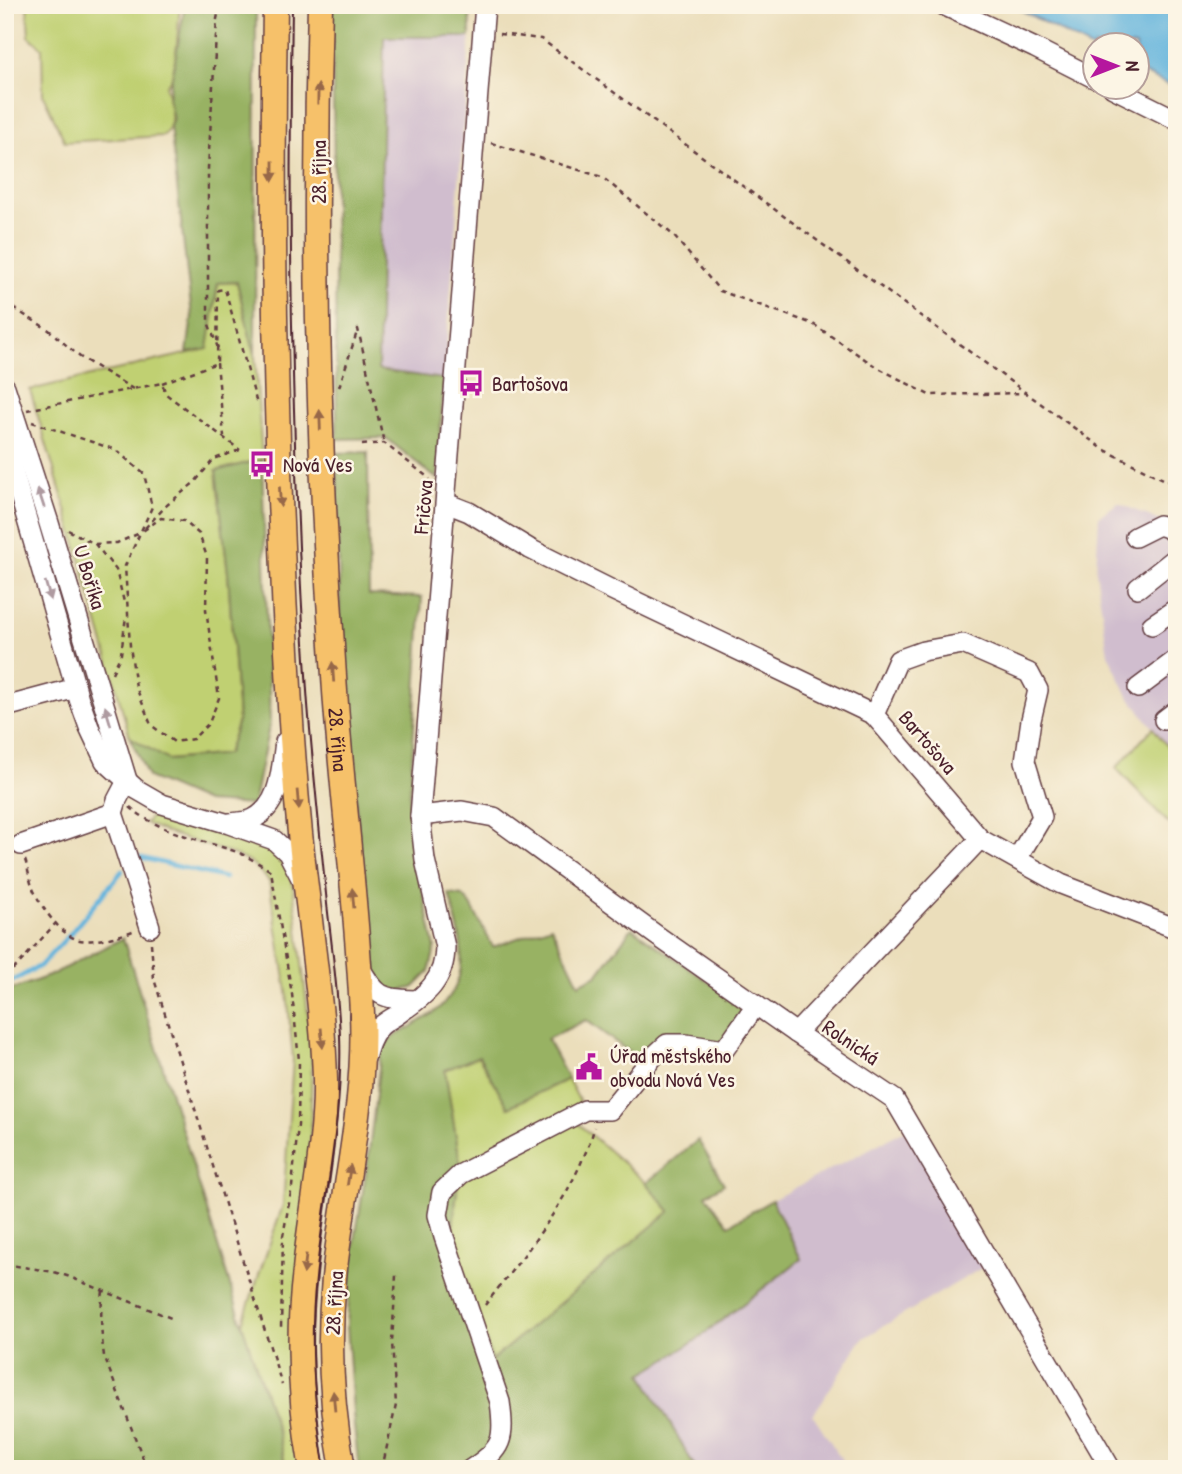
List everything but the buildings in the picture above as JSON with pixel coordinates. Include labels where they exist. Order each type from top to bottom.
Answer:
[{"type":"main road","name":"28. října","points":[[275,5],[273,161],[278,464],[290,708],[325,1081],[323,1137],[305,1269],[301,1325],[304,1406],[312,1469]]},
{"type":"main road","name":"28. října","points":[[320,5],[318,270],[321,452],[334,677],[359,966],[363,1066],[337,1257],[332,1315],[334,1401],[342,1469]]},
{"type":"street","name":"Fričova","points":[[363,1066],[370,1042],[380,1027],[427,993],[443,968],[445,955],[443,934],[425,860],[420,816],[485,5]]},
{"type":"street","points":[[943,5],[1080,71]]},
{"type":"street","points":[[1141,102],[1177,120]]},
{"type":"street","name":"U Boříka","points":[[5,387],[127,781]]},
{"type":"street","points":[[5,444],[13,505],[89,727],[105,761],[136,789],[162,804],[268,837],[278,843],[288,853],[306,886]]},
{"type":"street","name":"Bartošova","points":[[446,503],[469,512],[530,549],[612,590],[874,715],[980,839],[1061,884],[1177,929]]},
{"type":"street","points":[[1136,537],[1158,525],[1168,528],[1177,536]]},
{"type":"street","points":[[1138,588],[1176,559]]},
{"type":"street","points":[[1152,625],[1177,608]]},
{"type":"street","points":[[874,715],[898,660],[923,651],[963,644],[1029,673],[1038,690],[1025,761],[1042,817],[1017,859]]},
{"type":"street","points":[[1138,688],[1177,659]]},
{"type":"street","points":[[5,707],[78,693]]},
{"type":"street","points":[[42,708],[78,693]]},
{"type":"street","points":[[229,824],[254,818],[273,799],[278,789],[290,708]]},
{"type":"street","points":[[127,781],[117,800],[149,925]]},
{"type":"street","points":[[21,845],[119,808]]},
{"type":"street","name":"Rolnická","points":[[420,816],[462,811],[494,817],[656,935],[894,1099],[1111,1469]]},
{"type":"street","points":[[796,1033],[980,839]]},
{"type":"street","points":[[359,966],[370,985],[381,995],[393,999],[416,1000]]},
{"type":"street","points":[[471,1469],[489,1457],[502,1438],[503,1422],[499,1402],[438,1215],[442,1192],[461,1174],[591,1110],[610,1110],[653,1056],[667,1044],[724,1050],[756,1005]]},
{"type":"path","points":[[218,348],[208,322],[208,169],[220,5]]},
{"type":"path","points":[[495,33],[541,39],[1103,449],[1177,486]]},
{"type":"path","points":[[474,139],[602,177],[673,235],[720,291],[813,324],[875,366],[929,395],[1026,393]]},
{"type":"path","points":[[225,438],[217,363],[218,290],[225,289],[259,410]]},
{"type":"path","points":[[5,303],[49,330],[80,357],[133,389]]},
{"type":"path","points":[[339,387],[358,329],[384,443],[430,479],[446,503]]},
{"type":"path","points":[[15,415],[162,383],[217,363]]},
{"type":"path","points":[[140,533],[167,505],[195,482],[214,458],[240,450],[166,394],[162,383]]},
{"type":"path","points":[[15,415],[116,450],[144,474],[152,507],[140,533],[125,566],[136,687],[151,725],[174,742],[193,739],[209,723],[219,698],[206,610],[207,557],[199,534],[184,521],[161,518],[140,533],[117,543],[95,544]]},
{"type":"path","points":[[362,445],[384,443]]},
{"type":"path","points":[[48,520],[95,544],[116,570],[127,610],[121,654],[113,673],[97,682]]},
{"type":"path","points":[[119,808],[156,826],[239,853],[271,871],[292,994],[299,1060],[298,1125],[292,1187],[283,1236],[280,1327]]},
{"type":"path","points":[[21,845],[33,888],[55,924],[65,932],[85,940],[115,937],[149,925],[154,979],[285,1395],[284,1368]]},
{"type":"path","points":[[5,976],[55,924]]},
{"type":"path","points":[[472,1322],[533,1243],[572,1183],[592,1137],[591,1110]]},
{"type":"path","points":[[5,1264],[54,1272],[171,1318]]},
{"type":"path","points":[[382,1469],[396,1405],[392,1342],[396,1275]]},
{"type":"path","points":[[103,1291],[100,1310],[104,1356],[147,1469]]},
{"type":"shaded area","points":[[384,37],[470,37],[444,379],[378,371]]},
{"type":"shaded area","points":[[1118,503],[1177,528],[1177,759],[1127,694],[1108,654],[1096,571],[1099,516]]},
{"type":"shaded area","points":[[905,1130],[985,1266],[862,1339],[813,1415],[848,1469],[696,1469],[642,1374],[695,1341],[800,1259],[772,1200]]},
{"type":"green space","points":[[27,5],[180,5],[175,67],[166,86],[171,119],[168,131],[163,136],[65,142],[43,95],[42,48],[29,36]]},
{"type":"green space","points":[[185,5],[256,5],[255,357],[237,282],[218,283],[208,349],[187,353],[192,316],[170,126],[173,119],[168,98]]},
{"type":"green space","points":[[332,5],[470,5],[470,37],[384,37],[378,370],[444,379],[437,479],[386,438],[337,439]]},
{"type":"green space","points":[[237,282],[255,357],[262,459],[216,471],[228,573],[238,721],[227,754],[168,760],[130,737],[30,390],[207,349],[218,283]]},
{"type":"green space","points":[[368,452],[369,595],[422,597],[409,809],[413,844],[435,948],[429,972],[413,988],[391,992],[370,970],[340,621],[337,453]]},
{"type":"green space","points":[[262,459],[270,722],[253,805],[206,802],[148,777],[130,737],[168,760],[227,754],[238,721],[228,573],[216,471]]},
{"type":"green space","points":[[1153,728],[1177,759],[1177,827],[1169,824],[1116,768]]},
{"type":"green space","points":[[155,813],[260,841],[278,857],[292,878],[312,1049],[304,1469],[286,1469],[279,1436],[242,1324],[283,1205],[293,1059],[287,991],[269,881],[253,864],[235,855],[145,823]]},
{"type":"green space","points":[[449,894],[463,896],[471,905],[493,947],[551,926],[579,984],[597,975],[632,928],[744,1007],[721,1043],[679,1040],[649,1067],[586,1020],[547,1039],[568,1079],[508,1107],[479,1056],[445,1070],[460,1162],[452,1236],[492,1360],[670,1211],[646,1183],[698,1140],[724,1184],[706,1195],[729,1225],[772,1200],[801,1259],[695,1341],[642,1374],[696,1469],[359,1469],[347,1325],[352,1258],[368,1160],[381,1052],[392,1037],[432,1014],[455,988],[462,958],[458,926]]},
{"type":"green space","points":[[123,938],[279,1436],[286,1469],[5,1469],[5,992],[49,976]]},
{"type":"green space","points":[[478,1056],[509,1107],[568,1079],[580,1102],[575,1121],[646,1183],[671,1211],[491,1361],[452,1236],[460,1162],[445,1070]]},
{"type":"water","points":[[1012,5],[1153,5],[1177,17],[1177,89],[1150,76],[1150,32],[1080,32],[1080,42]]},
{"type":"waterway","points":[[134,856],[225,878]]},
{"type":"waterway","points":[[5,985],[40,966],[122,871]]},
{"type":"tram line","points":[[292,5],[291,262],[302,605],[309,718],[340,1036],[339,1097],[319,1247],[313,1326],[315,1397],[325,1469]]},
{"type":"place","name":"Bartošova","points":[[471,383]]},
{"type":"place","name":"Nová Ves","points":[[262,464]]},
{"type":"place","name":"Úřad městského obvodu Nová Ves","points":[[589,1067]]}]
